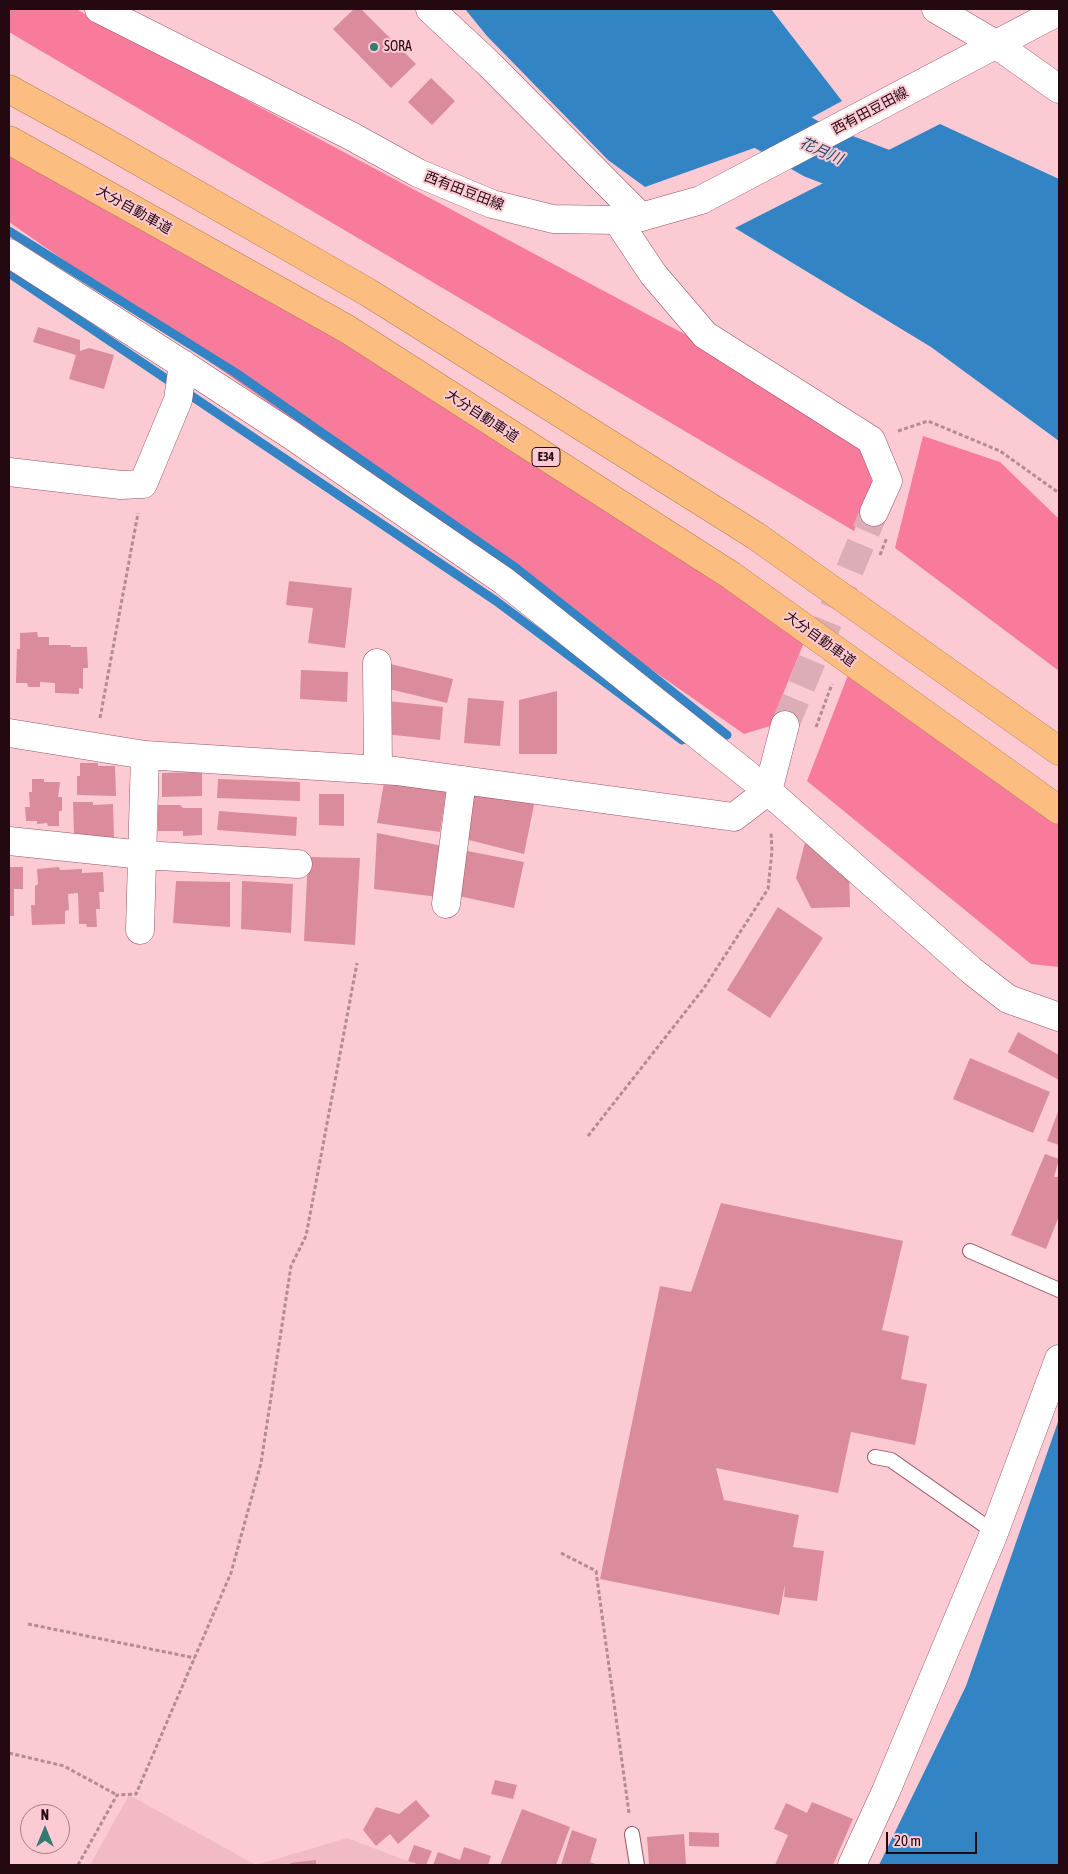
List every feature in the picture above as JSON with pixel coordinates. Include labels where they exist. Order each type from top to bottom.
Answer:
[{"type":"highway","points":[[9,89],[369,293],[748,531],[1059,751]]},
{"type":"highway","name":"大分自動車道","points":[[9,140],[347,330],[732,576],[1059,810]]},
{"type":"street","name":"西有田豆田線","points":[[99,9],[351,136],[418,173],[492,204],[553,219],[629,218],[701,200],[1059,11]]},
{"type":"street","points":[[430,9],[489,64],[629,218],[653,274],[705,334],[871,440],[888,481],[874,512]]},
{"type":"street","points":[[936,9],[997,45],[1059,89]]},
{"type":"street","points":[[9,253],[181,380],[291,435],[504,581],[768,791],[972,971],[1008,999],[1059,1017]]},
{"type":"street","points":[[9,472],[121,485],[143,484],[181,380]]},
{"type":"street","points":[[377,663],[378,769]]},
{"type":"street","points":[[9,733],[145,754],[378,769],[734,817],[768,791],[785,725]]},
{"type":"street","points":[[140,930],[145,754]]},
{"type":"street","points":[[446,904],[462,780]]},
{"type":"street","points":[[9,841],[143,855],[298,864]]},
{"type":"street","points":[[852,1865],[886,1791],[994,1532],[1059,1359]]},
{"type":"lane","points":[[970,1251],[1059,1290]]},
{"type":"lane","points":[[875,1457],[891,1460],[994,1532]]},
{"type":"lane","points":[[632,1834],[637,1865]]},
{"type":"path","points":[[871,440],[928,421],[1000,450],[1059,493]]},
{"type":"path","points":[[94,746],[143,484]]},
{"type":"path","points":[[814,731],[835,676]]},
{"type":"path","points":[[588,1136],[704,988],[768,889],[772,851],[768,791]]},
{"type":"path","points":[[9,1753],[64,1766],[117,1795],[136,1794],[231,1573],[261,1463],[291,1266],[306,1236],[357,963]]},
{"type":"path","points":[[561,1553],[596,1571],[632,1834]]},
{"type":"path","points":[[28,1624],[195,1658]]},
{"type":"path","points":[[78,1865],[117,1795]]},
{"type":"shaded area","points":[[9,9],[76,9],[690,337],[860,444],[873,484],[854,531],[9,32]]},
{"type":"shaded area","points":[[9,143],[373,355],[809,630],[770,726],[744,734],[9,222]]},
{"type":"shaded area","points":[[923,436],[1000,462],[1059,519],[1059,671],[895,548]]},
{"type":"shaded area","points":[[855,657],[1059,797],[1059,967],[1031,964],[807,781]]},
{"type":"shaded area","points":[[129,1795],[256,1865],[90,1865]]},
{"type":"shaded area","points":[[347,1838],[418,1865],[256,1865]]},
{"type":"water","points":[[465,9],[771,9],[842,101],[757,147],[645,187],[608,160],[487,36]]},
{"type":"water","points":[[940,124],[1059,179],[1059,441],[931,347],[735,228]]},
{"type":"water","points":[[1059,1419],[1059,1865],[879,1865],[966,1686]]},
{"type":"building","name":"SORA","points":[[354,9],[361,9],[416,64],[391,88],[333,29]]},
{"type":"building","points":[[431,78],[455,101],[432,125],[408,102]]},
{"type":"building","points":[[38,327],[80,340],[80,351],[89,348],[114,355],[104,389],[69,379],[76,355],[33,342]]},
{"type":"building","points":[[289,581],[352,588],[345,648],[308,643],[313,608],[286,605]]},
{"type":"building","points":[[37,632],[38,637],[49,637],[49,645],[87,647],[88,668],[83,668],[83,689],[79,688],[79,694],[55,693],[55,683],[40,682],[40,687],[28,687],[27,683],[16,683],[17,649],[20,649],[20,633]]},
{"type":"building","points":[[386,663],[453,679],[447,703],[389,689]]},
{"type":"building","points":[[301,670],[348,672],[347,702],[300,699]]},
{"type":"building","points":[[557,691],[557,754],[519,754],[519,700]]},
{"type":"building","points":[[468,698],[504,701],[500,746],[464,743]]},
{"type":"building","points":[[388,701],[443,707],[440,740],[385,734]]},
{"type":"building","points":[[80,763],[98,763],[98,766],[115,766],[116,796],[77,795],[77,776],[80,776]]},
{"type":"building","points":[[202,772],[202,796],[162,797],[162,773]]},
{"type":"building","points":[[385,777],[447,786],[440,832],[377,823]]},
{"type":"building","points":[[32,779],[44,779],[44,782],[60,782],[58,797],[62,797],[62,811],[59,811],[59,826],[48,826],[47,823],[37,824],[37,821],[26,821],[25,807],[30,807],[29,792],[32,792]]},
{"type":"building","points":[[218,779],[300,782],[300,801],[217,798]]},
{"type":"building","points":[[471,790],[535,800],[524,854],[465,839]]},
{"type":"building","points":[[319,794],[344,794],[344,826],[319,825]]},
{"type":"building","points":[[73,802],[93,802],[93,805],[113,804],[114,840],[85,838],[85,834],[74,835]]},
{"type":"building","points":[[158,805],[202,808],[202,835],[183,836],[183,831],[158,831]]},
{"type":"building","points":[[219,811],[297,817],[296,836],[217,830]]},
{"type":"building","points":[[377,833],[443,846],[438,897],[374,889]]},
{"type":"building","points":[[805,842],[849,873],[850,907],[811,908],[796,878]]},
{"type":"building","points":[[462,850],[524,862],[514,908],[454,895]]},
{"type":"building","points":[[308,857],[360,858],[355,945],[304,941]]},
{"type":"building","points":[[9,867],[23,867],[23,889],[14,889],[14,916],[9,916]]},
{"type":"building","points":[[59,867],[60,870],[82,869],[82,873],[103,872],[104,892],[99,892],[100,909],[96,909],[97,927],[87,927],[86,924],[79,924],[78,893],[68,894],[69,910],[65,911],[65,924],[32,925],[31,905],[35,905],[35,886],[38,884],[37,869]]},
{"type":"building","points":[[176,881],[230,882],[230,927],[173,923]]},
{"type":"building","points":[[242,881],[293,884],[291,933],[241,929]]},
{"type":"building","points":[[778,907],[823,938],[770,1018],[727,990]]},
{"type":"building","points":[[1018,1032],[1059,1055],[1059,1080],[1008,1052]]},
{"type":"building","points":[[970,1058],[1050,1092],[1033,1133],[953,1099]]},
{"type":"building","points":[[1059,1109],[1059,1145],[1047,1141]]},
{"type":"building","points":[[1045,1154],[1059,1159],[1054,1177],[1059,1177],[1059,1216],[1046,1249],[1011,1235]]},
{"type":"building","points":[[721,1203],[903,1241],[882,1330],[909,1336],[901,1379],[927,1384],[915,1445],[851,1432],[838,1493],[716,1468],[724,1500],[799,1515],[793,1547],[824,1551],[817,1601],[784,1597],[785,1584],[779,1615],[600,1579],[660,1286],[691,1292]]},
{"type":"building","points":[[495,1780],[517,1785],[513,1799],[491,1794]]},
{"type":"building","points":[[416,1800],[430,1816],[398,1844],[390,1834],[376,1846],[363,1830],[376,1807],[399,1814]]},
{"type":"building","points":[[812,1802],[853,1819],[833,1865],[775,1865],[788,1835],[774,1829],[786,1803],[807,1813]]},
{"type":"building","points":[[522,1809],[570,1827],[556,1865],[500,1865]]},
{"type":"building","points":[[572,1830],[597,1839],[590,1862],[598,1865],[561,1865]]},
{"type":"building","points":[[689,1832],[719,1833],[719,1847],[689,1846]]},
{"type":"building","points":[[684,1834],[686,1865],[649,1865],[647,1837]]},
{"type":"building","points":[[414,1845],[432,1851],[426,1865],[408,1861]]},
{"type":"building","points":[[464,1847],[491,1856],[488,1865],[433,1865],[438,1852],[460,1860]]},
{"type":"building","points":[[316,1860],[316,1865],[291,1865],[290,1863]]},
{"type":"waterway","name":"花月川","points":[[608,9],[620,16],[711,91],[815,151],[990,218],[1059,248]]},
{"type":"waterway","points":[[9,231],[236,373],[516,568],[727,735]]},
{"type":"waterway","points":[[9,273],[496,601],[682,740]]},
{"type":"tunnel","points":[[785,725],[874,512]]},
{"type":"place","name":"SORA","points":[[374,47]]}]
